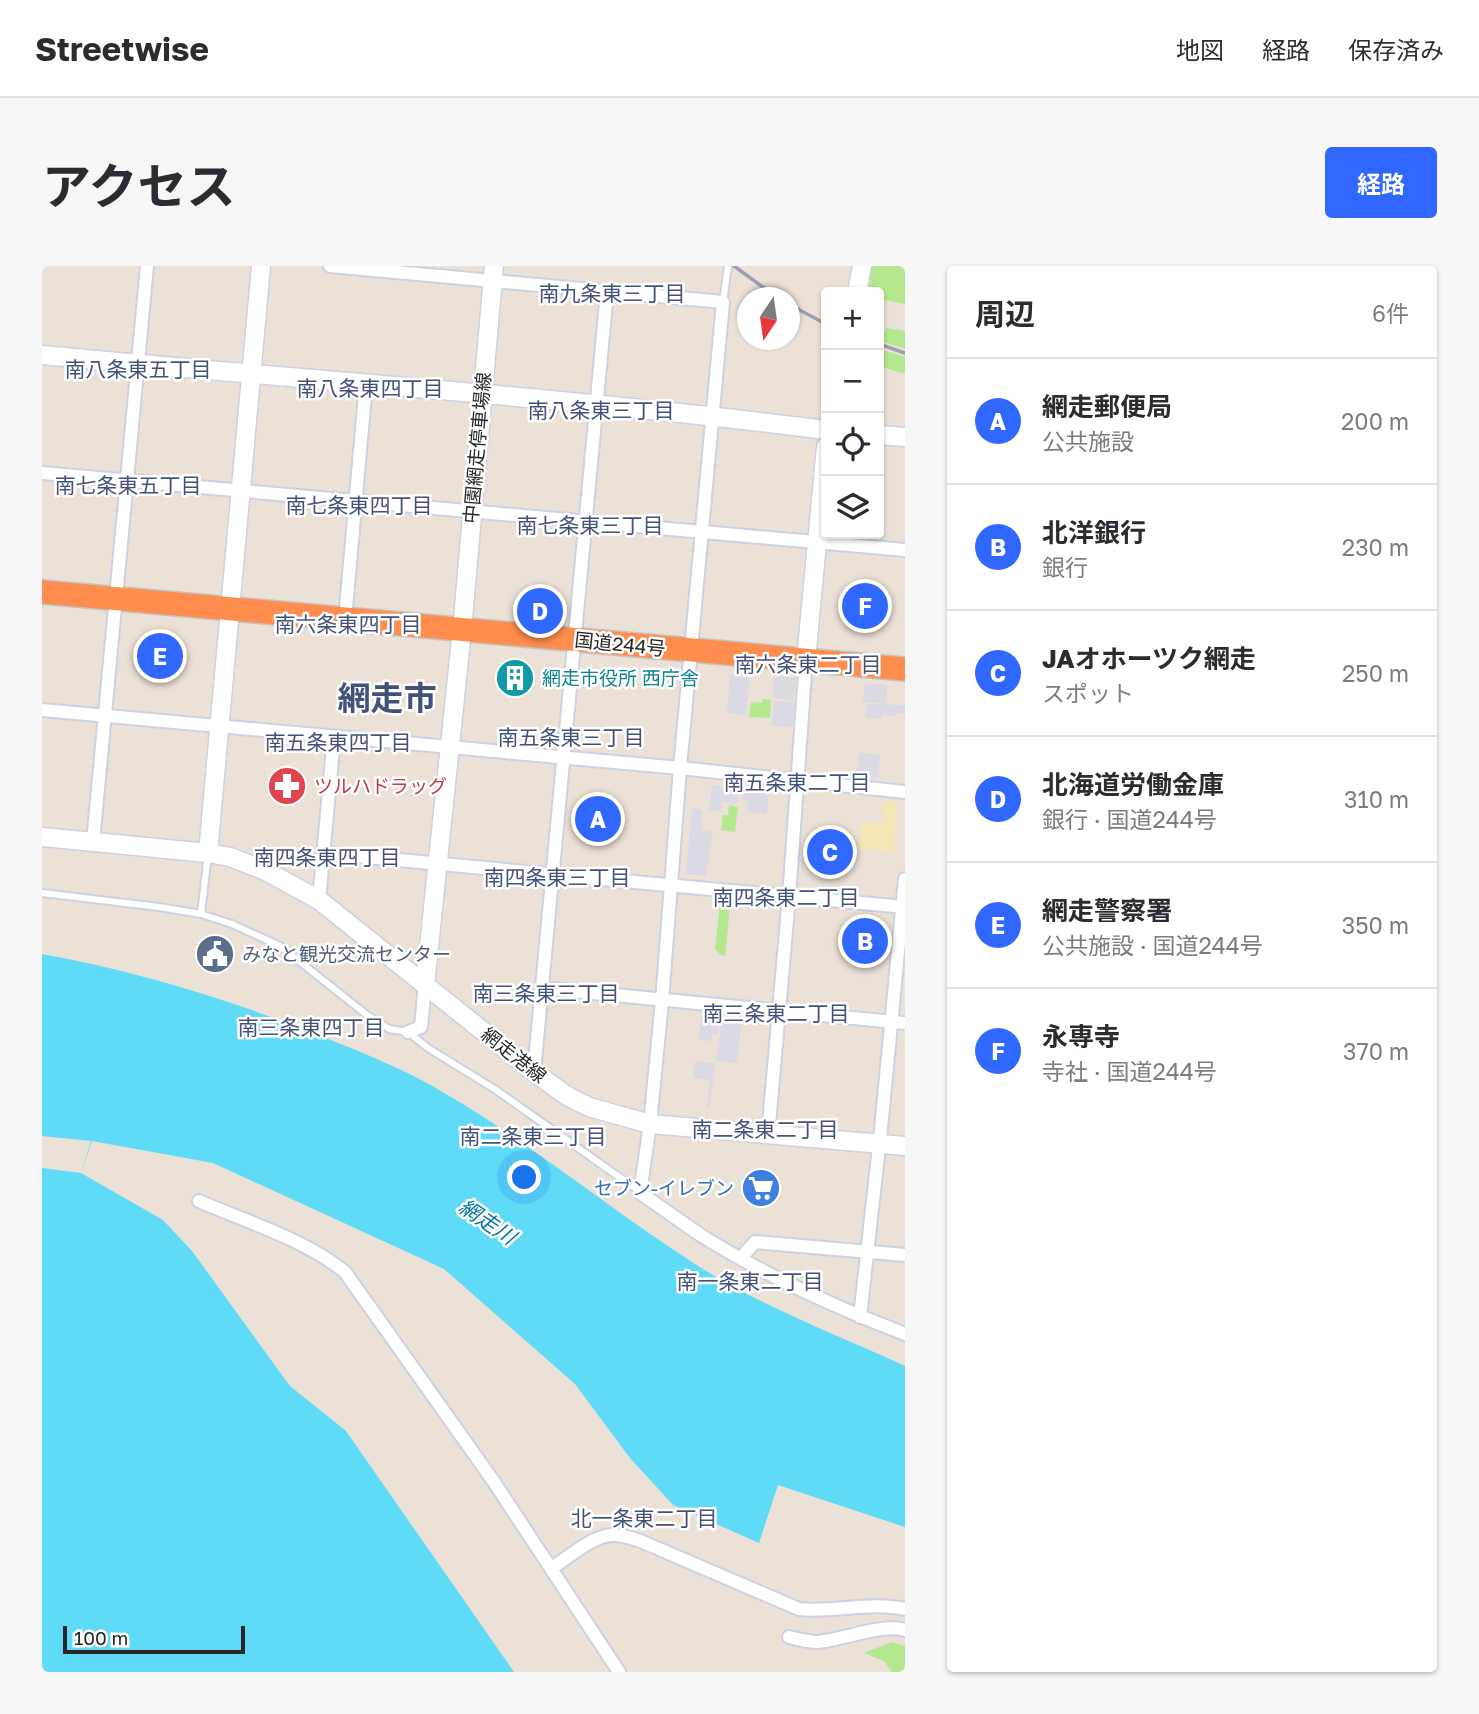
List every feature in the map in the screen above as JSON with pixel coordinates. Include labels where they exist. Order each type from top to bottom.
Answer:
[{"type":"highway","name":"国道244号","points":[[42,592],[905,669]]},
{"type":"street","points":[[93,842],[148,266]]},
{"type":"street","points":[[208,853],[261,266]]},
{"type":"street","points":[[330,266],[494,274],[607,292],[723,302],[690,651],[662,1001],[640,1193],[702,1236],[767,1273],[860,1317],[905,1334]]},
{"type":"street","points":[[858,287],[862,266]]},
{"type":"street","name":"中園網走停車場線","points":[[425,985],[462,630],[494,274]]},
{"type":"street","points":[[534,1072],[607,292]]},
{"type":"street","points":[[42,355],[597,404],[821,429]]},
{"type":"street","points":[[345,620],[366,384]]},
{"type":"street","points":[[884,435],[905,437]]},
{"type":"street","points":[[42,473],[905,550]]},
{"type":"street","points":[[768,1135],[823,476]]},
{"type":"street","points":[[42,710],[680,768],[905,792]]},
{"type":"street","points":[[318,900],[334,737]]},
{"type":"street","name":"網走港線","points":[[42,837],[208,853],[230,857],[267,871],[318,900],[534,1072],[567,1096],[589,1107],[650,1124],[905,1146]]},
{"type":"street","points":[[323,853],[904,907]]},
{"type":"street","points":[[860,1317],[880,1144],[899,1022],[905,879]]},
{"type":"street","points":[[408,1032],[421,1027],[425,985]]},
{"type":"street","points":[[542,989],[899,1022]]},
{"type":"street","points":[[199,1201],[297,1244],[345,1272],[552,1567],[619,1672]]},
{"type":"street","points":[[741,1258],[755,1242],[905,1255]]},
{"type":"street","points":[[552,1567],[596,1540],[610,1535],[621,1536],[638,1540],[799,1609],[812,1611],[874,1606],[905,1609]]},
{"type":"street","points":[[789,1637],[814,1642],[865,1633],[877,1628],[905,1629]]},
{"type":"lane","points":[[723,302],[728,266]]},
{"type":"lane","points":[[201,915],[208,853]]},
{"type":"lane","points":[[42,893],[148,905],[201,915],[232,924],[279,946],[382,1025],[388,1029],[408,1032],[428,1048],[496,1090],[640,1193]]},
{"type":"shaded area","points":[[730,674],[750,675],[746,715],[727,713]]},
{"type":"shaded area","points":[[774,676],[796,678],[794,700],[772,698]]},
{"type":"shaded area","points":[[865,683],[887,685],[886,704],[863,702]]},
{"type":"shaded area","points":[[774,701],[795,702],[793,727],[772,726]]},
{"type":"shaded area","points":[[867,704],[905,705],[905,714],[882,715],[882,719],[865,717]]},
{"type":"shaded area","points":[[859,753],[880,755],[878,778],[857,776]]},
{"type":"shaded area","points":[[712,785],[739,789],[737,804],[722,802],[721,812],[709,810]]},
{"type":"shaded area","points":[[741,787],[769,790],[767,814],[747,812],[748,801],[740,799]]},
{"type":"shaded area","points":[[692,808],[702,810],[702,830],[713,832],[706,876],[686,874]]},
{"type":"shaded area","points":[[701,1016],[719,1018],[718,1034],[712,1034],[711,1041],[698,1040]]},
{"type":"shaded area","points":[[722,1018],[742,1020],[737,1063],[716,1061]]},
{"type":"shaded area","points":[[695,1061],[715,1063],[710,1106],[707,1106],[710,1080],[693,1078]]},
{"type":"green space","points":[[872,266],[905,266],[905,304],[884,300],[884,287],[868,287]]},
{"type":"green space","points":[[886,328],[905,331],[905,349],[884,342]]},
{"type":"green space","points":[[884,351],[905,357],[905,374],[884,368]]},
{"type":"green space","points":[[763,699],[771,700],[770,718],[749,717],[751,702],[762,703]]},
{"type":"green space","points":[[729,805],[738,807],[735,832],[721,830],[723,815],[728,815]]},
{"type":"green space","points":[[720,905],[730,906],[725,956],[715,949]]},
{"type":"green space","points":[[891,1642],[905,1646],[905,1672],[892,1672],[884,1661],[864,1653]]},
{"type":"sand","points":[[884,801],[898,802],[894,852],[860,849],[862,822],[882,824]]},
{"type":"water","name":"網走川","points":[[42,954],[113,969],[218,999],[369,1055],[431,1085],[478,1114],[720,1279],[772,1306],[905,1366],[905,1527],[778,1485],[759,1543],[673,1505],[630,1458],[575,1384],[444,1269],[213,1163],[92,1141],[81,1173],[163,1220],[192,1251],[290,1386],[346,1431],[514,1672],[42,1672]]},
{"type":"pier","points":[[42,1136],[91,1141],[81,1173],[42,1168]]},
{"type":"railway","points":[[734,266],[763,287]]},
{"type":"railway","points":[[800,310],[821,321]]},
{"type":"railway","points":[[884,346],[905,353]]},
{"type":"place","name":"永専寺","points":[[865,606]]},
{"type":"place","name":"北海道労働金庫","points":[[540,611]]},
{"type":"place","name":"網走警察署","points":[[160,656]]},
{"type":"place","name":"網走市役所 西庁舎","points":[[515,678]]},
{"type":"place","name":"ツルハドラッグ","points":[[287,786]]},
{"type":"place","name":"網走郵便局","points":[[598,819]]},
{"type":"place","name":"JAオホーツク網走","points":[[830,852]]},
{"type":"place","name":"北洋銀行","points":[[865,941]]},
{"type":"place","name":"みなと観光交流センター","points":[[215,954]]},
{"type":"place","name":"セブン-イレブン","points":[[761,1188]]},
{"type":"district","name":"南九条東三丁目","points":[[612,294]]},
{"type":"district","name":"南八条東五丁目","points":[[138,370]]},
{"type":"district","name":"南八条東四丁目","points":[[370,389]]},
{"type":"district","name":"南八条東三丁目","points":[[601,411]]},
{"type":"district","name":"南七条東五丁目","points":[[128,486]]},
{"type":"district","name":"南七条東四丁目","points":[[359,506]]},
{"type":"district","name":"南七条東三丁目","points":[[590,526]]},
{"type":"district","name":"南六条東四丁目","points":[[348,625]]},
{"type":"district","name":"南六条東二丁目","points":[[808,665]]},
{"type":"district","name":"網走市","points":[[387,698]]},
{"type":"district","name":"南五条東三丁目","points":[[571,738]]},
{"type":"district","name":"南五条東四丁目","points":[[338,743]]},
{"type":"district","name":"南五条東二丁目","points":[[797,783]]},
{"type":"district","name":"南四条東四丁目","points":[[327,858]]},
{"type":"district","name":"南四条東三丁目","points":[[557,878]]},
{"type":"district","name":"南四条東二丁目","points":[[786,898]]},
{"type":"district","name":"南三条東三丁目","points":[[546,994]]},
{"type":"district","name":"南三条東二丁目","points":[[776,1014]]},
{"type":"district","name":"南三条東四丁目","points":[[311,1028]]},
{"type":"district","name":"南二条東二丁目","points":[[765,1130]]},
{"type":"district","name":"南二条東三丁目","points":[[533,1137]]},
{"type":"district","name":"南一条東二丁目","points":[[750,1282]]},
{"type":"district","name":"北一条東二丁目","points":[[644,1519]]}]
